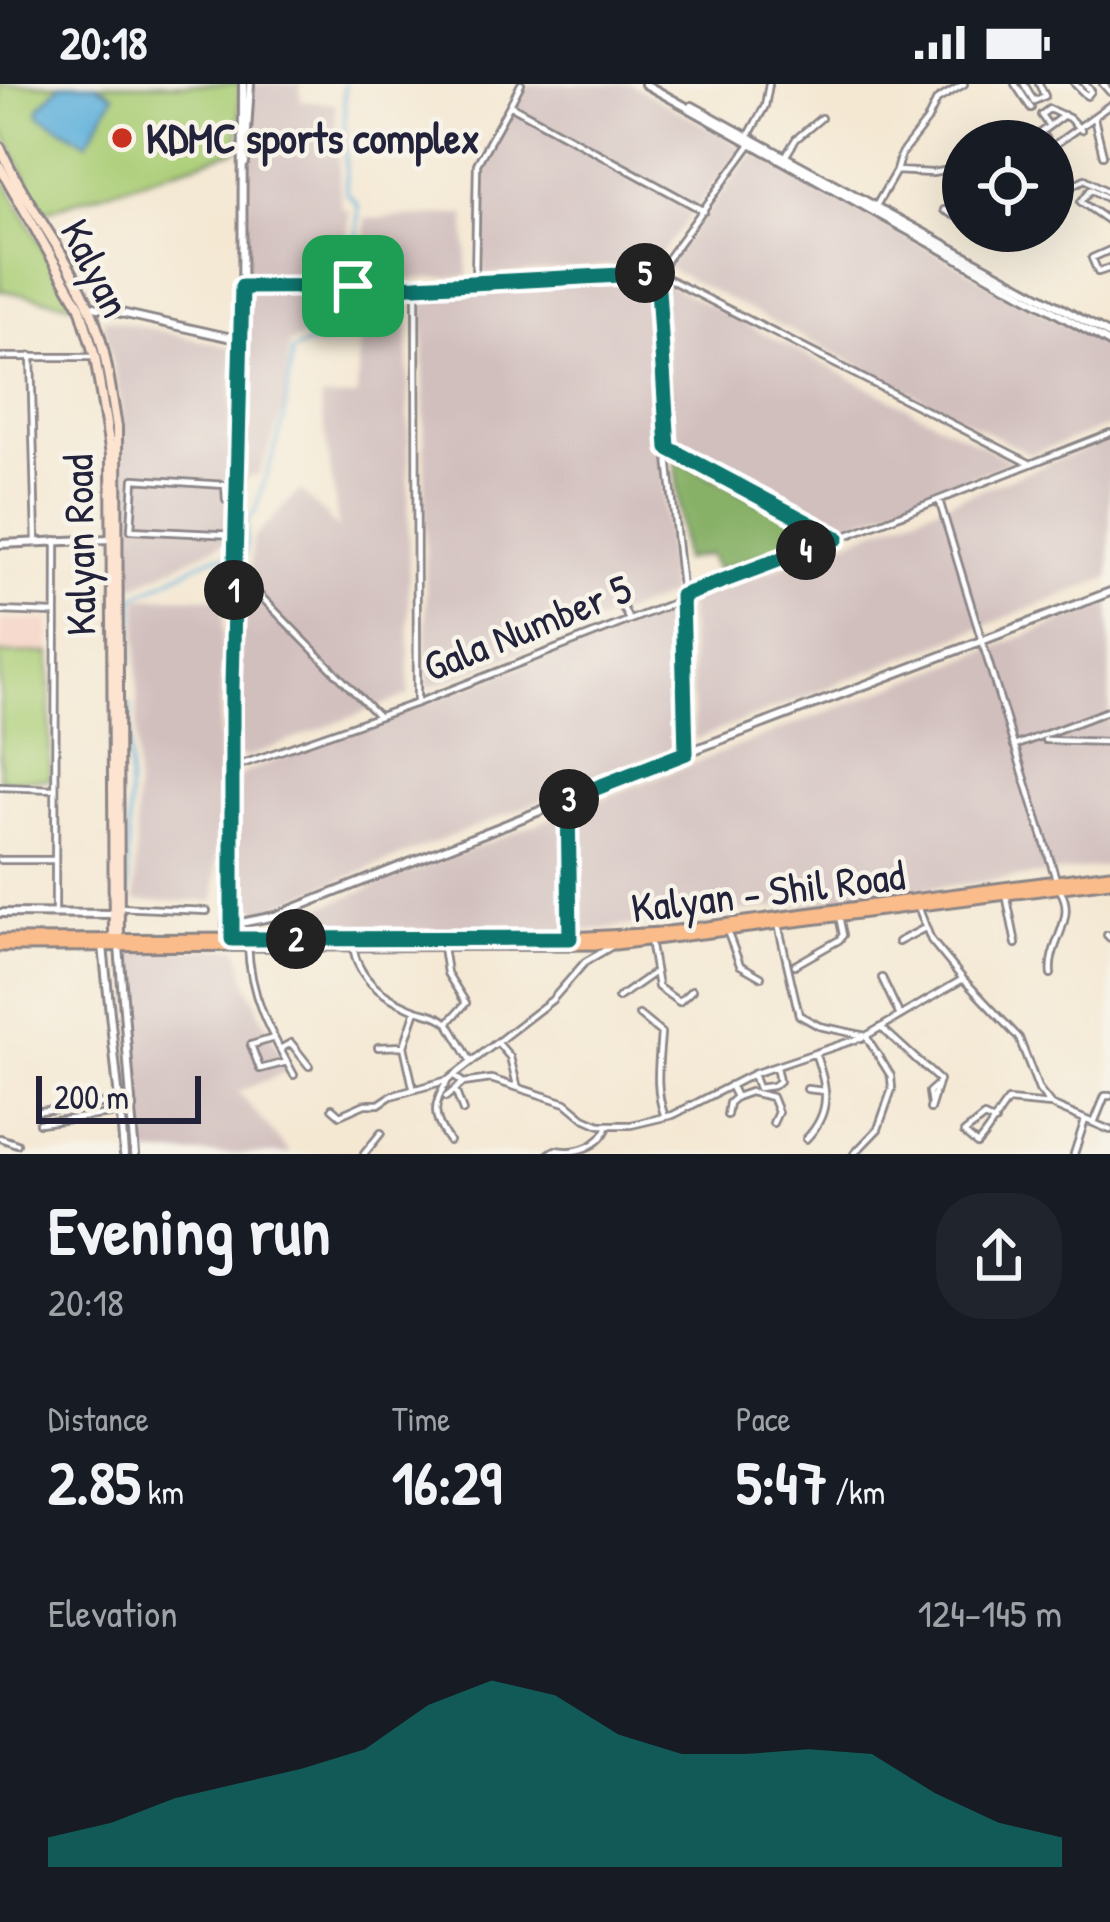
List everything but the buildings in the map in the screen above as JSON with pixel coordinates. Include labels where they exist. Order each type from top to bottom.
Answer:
[{"type":"main road","name":"Kalyan","points":[[0,147],[85,307]]},
{"type":"main road","name":"Kalyan Road","points":[[0,167],[85,307],[99,354],[115,478],[114,942]]},
{"type":"main road","name":"Kalyan - Shil Road","points":[[229,943],[411,941],[443,945],[615,939],[1110,877]]},
{"type":"main road","name":"Kalyan - Shil Road","points":[[0,943],[650,940],[1006,894],[1057,883]]},
{"type":"street","points":[[229,943],[244,166],[249,147],[246,84]]},
{"type":"street","points":[[475,280],[477,164],[521,84]]},
{"type":"street","points":[[648,84],[711,118]]},
{"type":"street","points":[[648,84],[1110,339]]},
{"type":"street","points":[[686,753],[682,596],[657,273],[750,139],[769,84]]},
{"type":"street","points":[[875,208],[901,154],[930,117],[937,100],[964,84]]},
{"type":"street","points":[[1020,84],[1034,101],[1045,95],[1039,84]]},
{"type":"street","points":[[1020,84],[1030,108]]},
{"type":"street","points":[[1075,84],[1087,96],[1091,91],[1085,84]]},
{"type":"street","points":[[1103,84],[1110,92]]},
{"type":"street","points":[[510,105],[704,211]]},
{"type":"street","points":[[1074,133],[1109,107]]},
{"type":"street","points":[[1044,120],[1041,116],[1047,110],[1081,130]]},
{"type":"street","points":[[1058,120],[1064,116]]},
{"type":"street","points":[[784,158],[796,139],[821,118]]},
{"type":"street","points":[[1094,118],[1103,155]]},
{"type":"street","points":[[896,171],[942,171]]},
{"type":"street","points":[[1074,185],[1085,179],[1110,196]]},
{"type":"street","points":[[1074,187],[1085,195]]},
{"type":"street","points":[[1110,196],[1090,188],[1082,205],[1110,223]]},
{"type":"street","points":[[1110,250],[1092,258],[1097,272],[1110,268]]},
{"type":"street","points":[[242,287],[416,286],[657,273],[1029,463]]},
{"type":"street","points":[[416,286],[417,703]]},
{"type":"street","points":[[85,307],[242,341]]},
{"type":"street","points":[[0,356],[99,354]]},
{"type":"street","points":[[31,356],[35,541]]},
{"type":"street","name":"Gala Number 5","points":[[234,767],[417,703],[1110,433]]},
{"type":"street","points":[[668,448],[837,538]]},
{"type":"street","points":[[236,535],[131,530],[134,479],[224,484],[226,500],[238,500]]},
{"type":"street","points":[[939,500],[1065,897],[1060,936],[1050,952],[1051,974]]},
{"type":"street","points":[[0,544],[115,538]]},
{"type":"street","points":[[55,913],[56,540]]},
{"type":"street","points":[[235,570],[379,717]]},
{"type":"street","points":[[610,580],[628,618]]},
{"type":"street","points":[[230,925],[275,916],[1110,592]]},
{"type":"street","points":[[0,611],[56,613]]},
{"type":"street","points":[[1014,746],[1110,710]]},
{"type":"street","points":[[1039,739],[1110,742]]},
{"type":"street","points":[[0,787],[55,789]]},
{"type":"street","points":[[568,799],[570,938]]},
{"type":"street","points":[[0,860],[55,860]]},
{"type":"street","points":[[1006,894],[1016,944]]},
{"type":"street","points":[[918,902],[938,950],[1019,1038],[1051,1105]]},
{"type":"street","points":[[0,913],[207,911]]},
{"type":"street","points":[[795,965],[843,935],[839,916]]},
{"type":"street","points":[[778,924],[799,1015],[819,1026],[866,1036],[891,1076],[892,1090],[878,1130],[854,1154]]},
{"type":"street","points":[[898,942],[925,928]]},
{"type":"street","points":[[727,931],[740,964],[761,977]]},
{"type":"street","points":[[449,1141],[434,1118],[435,1100],[451,1077],[560,993],[585,962],[615,939]]},
{"type":"street","points":[[650,940],[658,987],[680,1002],[692,990]]},
{"type":"street","points":[[114,942],[135,1154]]},
{"type":"street","points":[[114,942],[106,961],[124,1154]]},
{"type":"street","points":[[248,945],[254,997],[294,1075]]},
{"type":"street","points":[[353,945],[356,969],[363,977],[416,1010],[438,1014],[470,1060]]},
{"type":"street","points":[[443,945],[447,973],[466,1004],[448,1023]]},
{"type":"street","points":[[106,961],[118,959]]},
{"type":"street","points":[[618,998],[655,972]]},
{"type":"street","points":[[882,978],[901,1017]]},
{"type":"street","points":[[446,1097],[463,1083],[483,1078],[566,1102],[590,1120],[608,1126],[665,1117],[753,1074],[866,1036],[963,979]]},
{"type":"street","points":[[414,1089],[404,1046],[416,1010]]},
{"type":"street","points":[[640,1015],[661,1033],[656,1063],[665,1117]]},
{"type":"street","points":[[111,1021],[124,1020]]},
{"type":"street","points":[[882,1028],[937,1076],[931,1107]]},
{"type":"street","points":[[274,1038],[251,1045],[260,1069],[287,1062]]},
{"type":"street","points":[[280,1049],[292,1043],[309,1066]]},
{"type":"street","points":[[497,1043],[510,1058],[517,1088]]},
{"type":"street","points":[[378,1047],[404,1046]]},
{"type":"street","points":[[806,1138],[823,1115],[826,1091],[815,1053]]},
{"type":"street","points":[[753,1074],[758,1088],[773,1086],[778,1081],[776,1067]]},
{"type":"street","points":[[332,1108],[340,1115],[451,1077],[463,1083]]},
{"type":"street","points":[[730,1085],[736,1097]]},
{"type":"street","points":[[807,1089],[826,1091]]},
{"type":"street","points":[[455,1090],[463,1111]]},
{"type":"street","points":[[727,1115],[729,1102],[758,1092],[772,1097],[778,1112],[772,1123]]},
{"type":"street","points":[[1094,1123],[1110,1096]]},
{"type":"street","points":[[40,1111],[131,1101]]},
{"type":"street","points":[[993,1121],[984,1117],[964,1133],[977,1144],[1008,1101],[1051,1105],[1110,1130]]},
{"type":"street","points":[[39,1124],[131,1112]]},
{"type":"street","points":[[1074,1154],[1085,1120]]},
{"type":"street","points":[[985,1129],[993,1121]]},
{"type":"street","points":[[557,1152],[570,1154],[592,1144],[604,1137],[608,1126]]},
{"type":"street","points":[[364,1154],[381,1133]]},
{"type":"street","points":[[0,1138],[17,1144]]},
{"type":"shaded area","points":[[250,84],[300,84],[301,101],[335,104],[341,208],[349,210],[346,292],[321,329],[289,344],[284,410],[258,475],[243,478]]},
{"type":"shaded area","points":[[528,84],[630,84],[743,147],[654,263],[483,275],[480,187],[484,160]]},
{"type":"shaded area","points":[[753,152],[1110,349],[1110,426],[1030,454],[666,267]]},
{"type":"shaded area","points":[[465,214],[468,276],[366,282],[365,219]]},
{"type":"shaded area","points":[[651,277],[670,595],[427,688],[423,293]]},
{"type":"shaded area","points":[[661,281],[1012,461],[839,529],[673,445]]},
{"type":"shaded area","points":[[408,293],[409,695],[245,758],[238,753],[241,575],[250,574],[253,539],[300,490],[339,529],[320,398],[357,397],[361,297]]},
{"type":"shaded area","points":[[103,318],[233,348],[228,541],[125,590],[121,403]]},
{"type":"shaded area","points":[[1110,440],[1110,577],[694,740],[688,602]]},
{"type":"shaded area","points":[[138,597],[224,598],[215,901],[135,901]]},
{"type":"shaded area","points":[[1110,603],[1110,866],[577,932],[290,928],[290,919]]},
{"type":"shaded area","points":[[671,609],[679,746],[257,913],[256,906],[235,904],[238,780],[244,773]]},
{"type":"shaded area","points":[[0,620],[49,620],[50,653],[0,654]]},
{"type":"shaded area","points":[[238,948],[249,988],[288,1071],[238,1092],[291,1154],[143,1154],[128,952]]},
{"type":"green space","name":"KDMC sports complex","points":[[0,84],[240,84],[238,150],[43,212],[0,125]]},
{"type":"green space","points":[[0,172],[75,305],[0,290]]},
{"type":"green space","points":[[675,459],[812,529],[812,538],[717,570],[709,554],[683,560]]},
{"type":"green space","points":[[50,653],[50,779],[0,780],[0,654]]},
{"type":"water","points":[[61,84],[96,84],[114,95],[87,143],[39,115],[39,107]]},
{"type":"waterway","points":[[344,84],[346,192],[358,205],[357,281]]},
{"type":"waterway","points":[[240,556],[245,555],[247,519],[255,511],[284,420],[292,352],[306,344],[325,343],[335,320],[357,299],[357,290]]},
{"type":"waterway","points":[[131,661],[134,597],[213,557],[230,556]]},
{"type":"waterway","points":[[128,898],[130,704]]},
{"type":"place","name":"KDMC sports complex","points":[[122,138]]},
{"type":"route","points":[[657,273],[668,448],[837,538],[682,596],[686,753],[568,799],[570,938],[232,939],[232,686],[242,287],[353,286],[657,273]]}]
